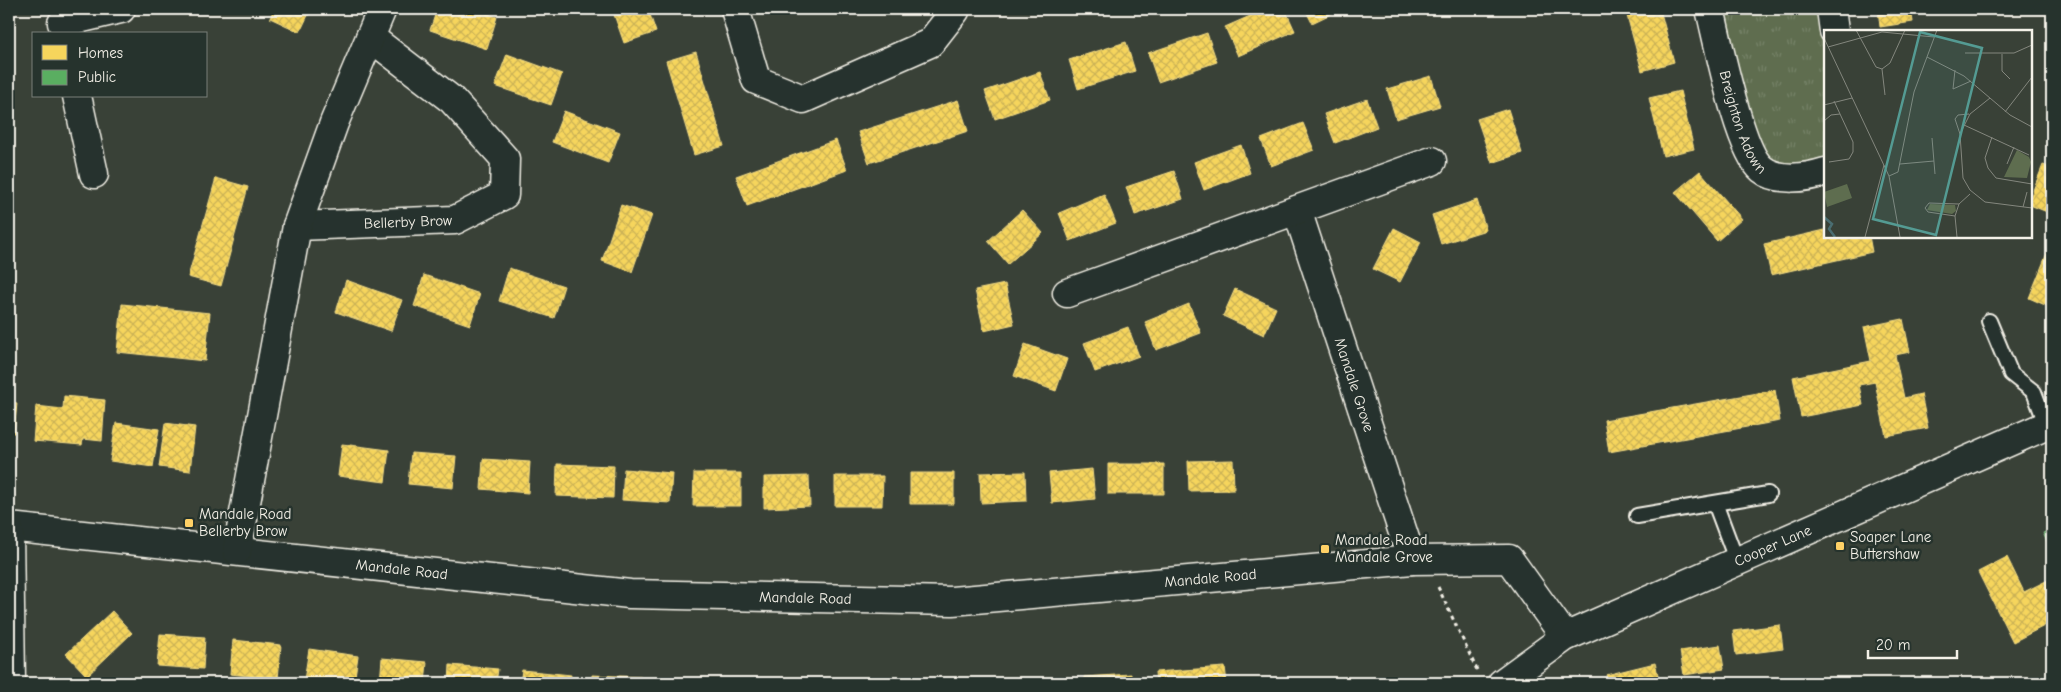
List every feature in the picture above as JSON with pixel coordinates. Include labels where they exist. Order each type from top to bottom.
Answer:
[{"type":"street","points":[[61,22],[121,9]]},
{"type":"street","points":[[236,551],[298,226],[334,123],[382,9]]},
{"type":"street","points":[[735,9],[756,80],[803,99],[930,43],[952,10]]},
{"type":"street","name":"Breighton Adown","points":[[1710,9],[1734,105],[1750,155],[1762,169],[1777,176],[1807,178],[1824,172]]},
{"type":"street","points":[[1831,9],[1834,30]]},
{"type":"street","name":"Bellerby Brow","points":[[298,226],[455,220],[504,195],[505,159],[452,100],[370,37]]},
{"type":"street","points":[[77,98],[94,174]]},
{"type":"street","points":[[1067,294],[1432,161]]},
{"type":"street","name":"Mandale Grove","points":[[1297,210],[1424,560]]},
{"type":"street","name":"Cooper Lane","points":[[1502,683],[1565,637],[2049,424]]},
{"type":"street","points":[[9,529],[12,683]]},
{"type":"street","name":"Mandale Road","points":[[9,529],[236,551],[630,594],[952,601],[1424,560],[1509,559],[1565,637]]},
{"type":"lane","points":[[1989,321],[2011,374],[2034,392],[2049,424]]},
{"type":"lane","points":[[1637,516],[1768,494]]},
{"type":"lane","points":[[1715,503],[1737,562]]},
{"type":"path","points":[[1424,560],[1478,672]]},
{"type":"green space","points":[[1722,9],[1820,9],[1824,40],[1824,158],[1802,168],[1785,168],[1769,158],[1754,139]]},
{"type":"building: Homes","points":[[274,9],[311,9],[300,32],[270,18]]},
{"type":"building: Homes","points":[[437,9],[473,9],[497,17],[487,49],[430,30]]},
{"type":"building: Homes","points":[[612,9],[648,9],[656,32],[624,43]]},
{"type":"building: Homes","points":[[1266,9],[1285,9],[1295,31],[1238,56],[1225,27]]},
{"type":"building: Homes","points":[[1305,9],[1341,9],[1312,23]]},
{"type":"building: Homes","points":[[1638,9],[1660,9],[1674,62],[1642,71],[1626,12]]},
{"type":"building: Homes","points":[[1878,9],[1911,9],[1913,22],[1880,27]]},
{"type":"building: Homes","points":[[1207,33],[1217,62],[1158,82],[1148,53]]},
{"type":"building: Homes","points":[[1126,42],[1135,71],[1078,89],[1069,60]]},
{"type":"building: Homes","points":[[696,52],[724,146],[694,155],[666,61]]},
{"type":"building: Homes","points":[[507,54],[562,74],[551,105],[495,86]]},
{"type":"building: Homes","points":[[1040,72],[1050,100],[995,119],[985,91]]},
{"type":"building: Homes","points":[[1431,76],[1440,106],[1396,119],[1387,89]]},
{"type":"building: Homes","points":[[1680,91],[1694,149],[1663,156],[1649,98]]},
{"type":"building: Homes","points":[[1367,99],[1377,127],[1335,143],[1324,114]]},
{"type":"building: Homes","points":[[958,100],[968,131],[869,163],[858,132]]},
{"type":"building: Homes","points":[[1508,109],[1522,153],[1492,163],[1477,119]]},
{"type":"building: Homes","points":[[564,111],[620,132],[608,163],[552,142]]},
{"type":"building: Homes","points":[[1303,123],[1314,150],[1271,166],[1261,139]]},
{"type":"building: Homes","points":[[836,140],[847,170],[747,206],[736,176]]},
{"type":"building: Homes","points":[[1241,145],[1250,173],[1204,190],[1194,162]]},
{"type":"building: Homes","points":[[2043,165],[2052,168],[2052,214],[2031,205],[2031,195]]},
{"type":"building: Homes","points":[[1174,171],[1183,199],[1135,215],[1126,187]]},
{"type":"building: Homes","points":[[1700,171],[1742,219],[1717,241],[1675,192]]},
{"type":"building: Homes","points":[[216,178],[248,187],[221,286],[188,277]]},
{"type":"building: Homes","points":[[1104,194],[1116,223],[1070,241],[1059,213]]},
{"type":"building: Homes","points":[[1477,200],[1486,230],[1441,244],[1432,215]]},
{"type":"building: Homes","points":[[621,205],[652,215],[632,272],[602,261]]},
{"type":"building: Homes","points":[[1022,210],[1043,233],[1008,264],[988,241]]},
{"type":"building: Homes","points":[[1394,228],[1421,242],[1400,282],[1373,269]]},
{"type":"building: Homes","points":[[1824,230],[1824,238],[1869,238],[1872,252],[1771,275],[1764,244]]},
{"type":"building: Homes","points":[[2052,241],[2052,308],[2029,298]]},
{"type":"building: Homes","points":[[509,268],[564,286],[554,318],[499,301]]},
{"type":"building: Homes","points":[[424,275],[480,294],[470,325],[414,306]]},
{"type":"building: Homes","points":[[346,280],[402,300],[391,331],[336,312]]},
{"type":"building: Homes","points":[[1005,284],[1014,324],[984,331],[975,290]]},
{"type":"building: Homes","points":[[1235,289],[1276,308],[1264,335],[1223,316]]},
{"type":"building: Homes","points":[[122,304],[210,313],[205,361],[117,352]]},
{"type":"building: Homes","points":[[1189,304],[1201,333],[1156,350],[1145,322]]},
{"type":"building: Homes","points":[[1903,319],[1910,352],[1895,355],[1904,398],[1921,394],[1928,428],[1886,436],[1875,382],[1859,385],[1863,405],[1801,417],[1793,377],[1871,361],[1864,327]]},
{"type":"building: Homes","points":[[1128,327],[1139,356],[1095,372],[1084,343]]},
{"type":"building: Homes","points":[[1025,344],[1067,359],[1056,391],[1014,376]]},
{"type":"building: Homes","points":[[1775,390],[1780,421],[1609,452],[1604,420]]},
{"type":"building: Homes","points":[[64,396],[105,400],[102,441],[83,439],[82,445],[33,441],[36,406],[63,409]]},
{"type":"building: Homes","points":[[9,402],[17,403],[14,433],[9,433]]},
{"type":"building: Homes","points":[[116,423],[159,429],[153,467],[110,461]]},
{"type":"building: Homes","points":[[165,423],[195,427],[190,471],[159,467]]},
{"type":"building: Homes","points":[[342,444],[389,450],[385,482],[338,476]]},
{"type":"building: Homes","points":[[411,453],[456,456],[453,488],[408,484]]},
{"type":"building: Homes","points":[[483,459],[530,462],[528,493],[481,489]]},
{"type":"building: Homes","points":[[1233,460],[1234,490],[1189,491],[1188,461]]},
{"type":"building: Homes","points":[[557,464],[614,466],[613,498],[556,496]]},
{"type":"building: Homes","points":[[1108,464],[1164,464],[1164,494],[1108,494]]},
{"type":"building: Homes","points":[[624,469],[672,473],[670,503],[622,500]]},
{"type":"building: Homes","points":[[1092,469],[1095,499],[1052,503],[1049,473]]},
{"type":"building: Homes","points":[[1025,472],[1026,501],[981,503],[980,473]]},
{"type":"building: Homes","points":[[694,473],[741,473],[741,506],[693,506]]},
{"type":"building: Homes","points":[[910,473],[954,473],[954,504],[910,504]]},
{"type":"building: Homes","points":[[809,476],[810,506],[764,508],[764,477]]},
{"type":"building: Homes","points":[[835,476],[883,476],[882,506],[835,506]]},
{"type":"building: Homes","points":[[2007,557],[2024,592],[2052,578],[2052,622],[2013,642],[1978,572]]},
{"type":"building: Homes","points":[[112,611],[132,633],[87,676],[66,654]]},
{"type":"building: Homes","points":[[1780,625],[1783,649],[1736,655],[1733,631]]},
{"type":"building: Homes","points":[[160,634],[205,637],[203,669],[157,666]]},
{"type":"building: Homes","points":[[233,640],[281,645],[278,679],[230,674]]},
{"type":"building: Homes","points":[[1720,645],[1724,669],[1684,675],[1680,651]]},
{"type":"building: Homes","points":[[309,649],[358,656],[354,683],[304,680]]},
{"type":"building: Homes","points":[[382,658],[427,662],[425,683],[380,683]]},
{"type":"building: Homes","points":[[1655,663],[1660,683],[1609,683],[1606,675]]},
{"type":"building: Homes","points":[[450,665],[498,669],[496,683],[449,683]]},
{"type":"building: Homes","points":[[1225,667],[1227,683],[1156,683],[1155,672]]},
{"type":"building: Homes","points":[[522,670],[571,675],[570,683],[520,683]]},
{"type":"building: Homes","points":[[1131,674],[1131,683],[1084,683],[1084,677]]},
{"type":"building: Homes","points":[[592,675],[641,677],[640,683],[592,683]]},
{"type":"building: Homes","points":[[1061,678],[1061,683],[1015,683],[1015,681]]},
{"type":"building: Homes","points":[[662,679],[707,679],[707,683],[662,683]]},
{"type":"building: Homes","points":[[920,679],[920,683],[878,683]]},
{"type":"building: Homes","points":[[732,681],[778,683],[732,683]]},
{"type":"building: Homes","points":[[992,682],[992,683],[945,683]]},
{"type":"building: Public","points":[[2052,529],[2052,553],[2043,533]]},
{"type":"place","name":"Mandale Road Bellerby Brow","points":[[189,523]]},
{"type":"place","name":"Soaper Lane Buttershaw","points":[[1840,546]]},
{"type":"place","name":"Mandale Road Mandale Grove","points":[[1325,549]]}]
